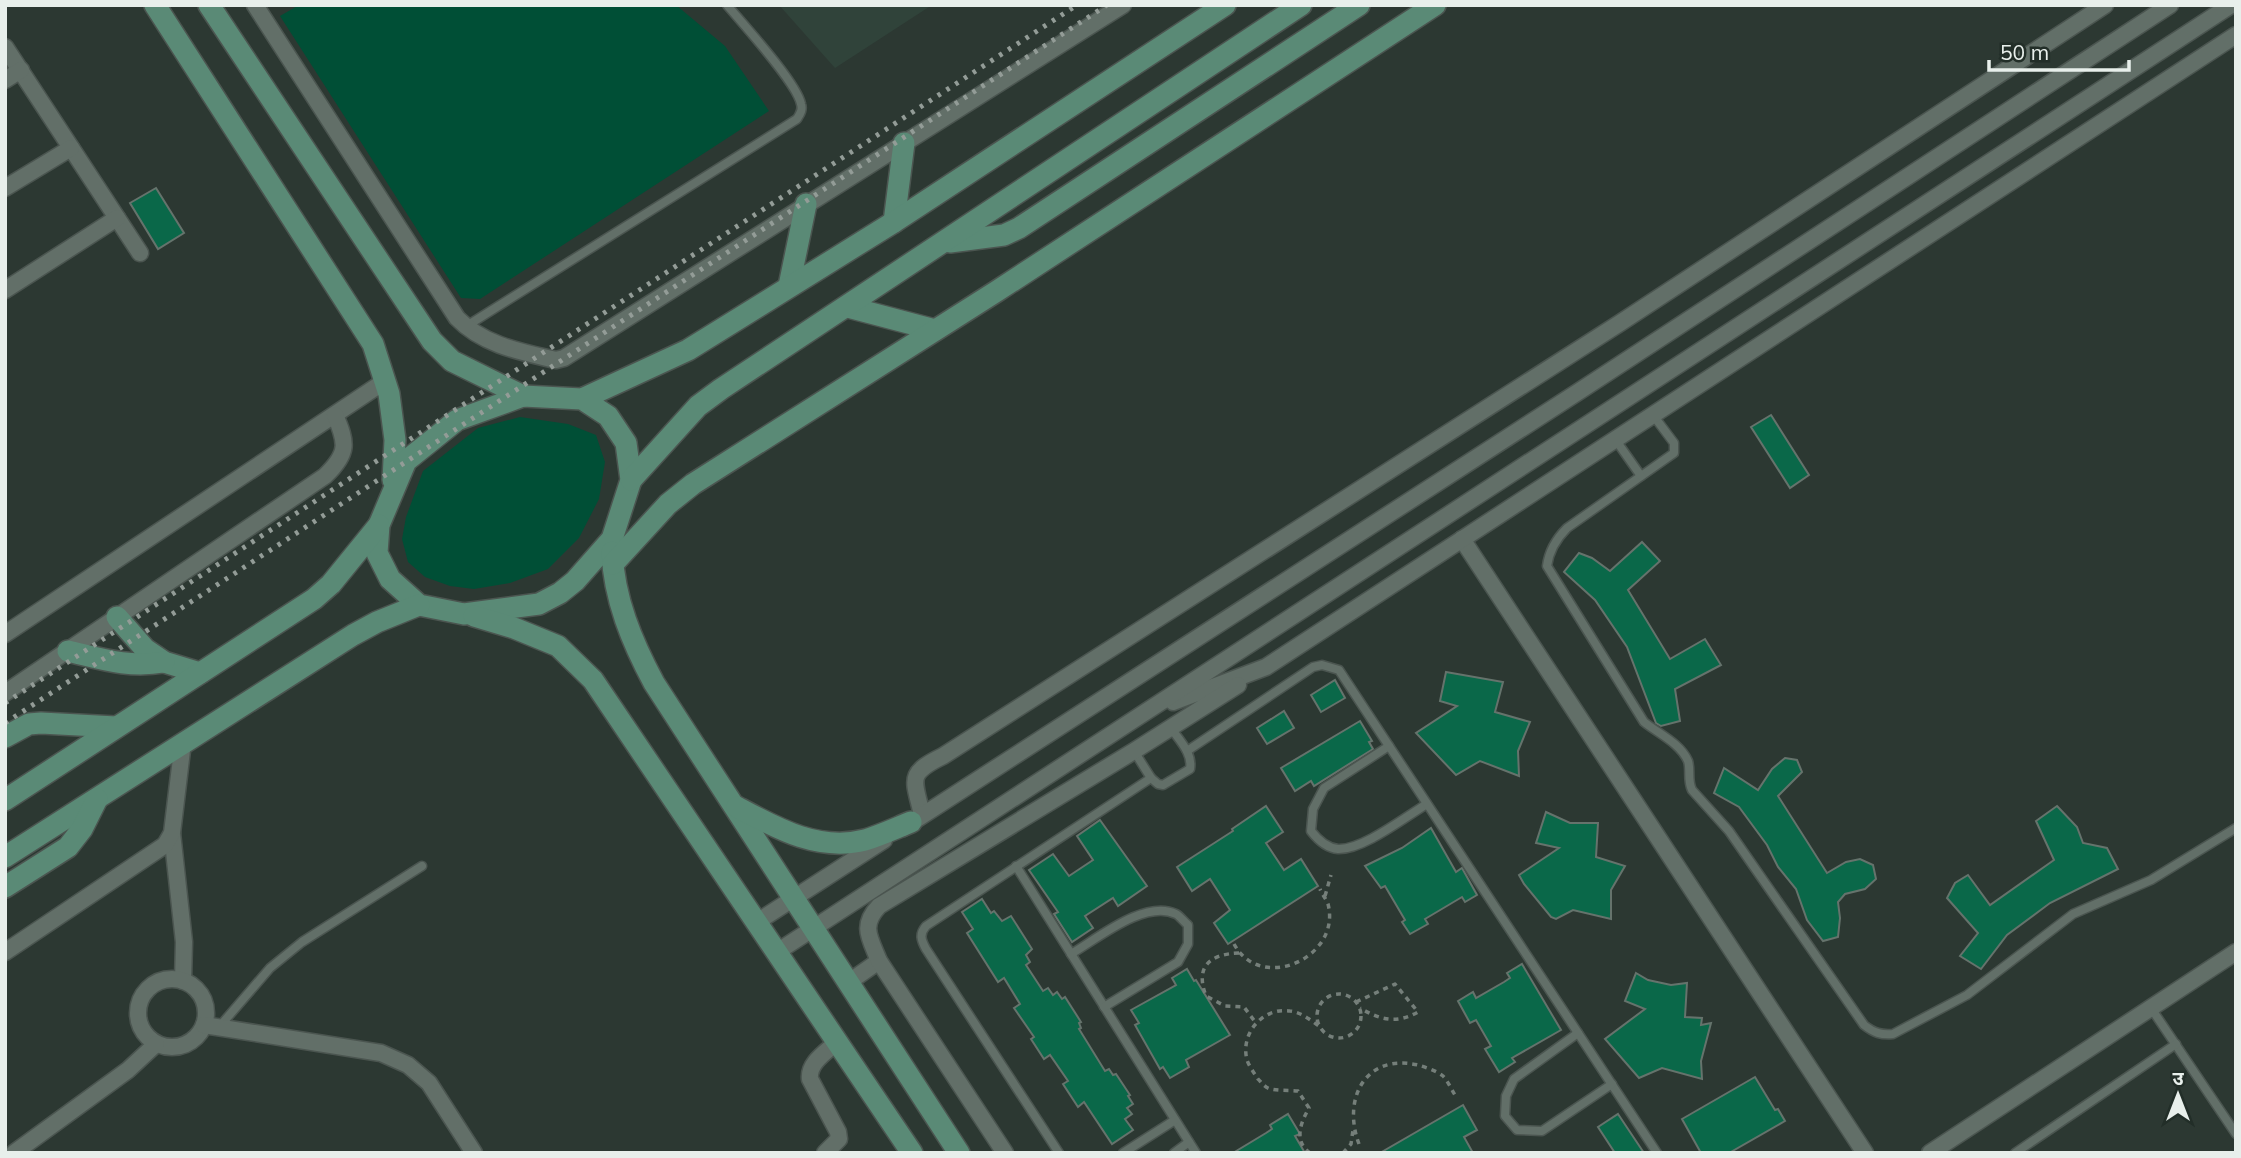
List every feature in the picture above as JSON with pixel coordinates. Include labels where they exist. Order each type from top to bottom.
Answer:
[{"type":"street","points":[[155,5],[373,344],[389,394],[395,440],[393,492]]},
{"type":"street","points":[[209,5],[432,341],[452,361],[523,396]]},
{"type":"street","points":[[255,5],[449,307],[465,327],[488,340],[560,360],[1123,5]]},
{"type":"street","points":[[5,800],[314,598],[331,584],[379,525],[406,461],[457,420],[523,396],[582,399],[688,350],[894,222],[1225,5]]},
{"type":"street","points":[[959,1153],[654,683],[635,648],[614,585],[612,539],[631,480],[698,406],[1301,5]]},
{"type":"street","points":[[946,242],[1004,235],[1019,228],[1359,5]]},
{"type":"street","points":[[613,564],[668,504],[693,484],[1435,5]]},
{"type":"street","points":[[916,819],[914,780],[918,771],[927,764],[1586,345],[2105,5]]},
{"type":"street","points":[[757,922],[1578,392],[2170,5]]},
{"type":"street","points":[[777,952],[2231,5]]},
{"type":"street","points":[[1005,1153],[879,961],[868,934],[867,923],[879,906],[1134,751],[1266,667],[2236,35]]},
{"type":"street","points":[[5,47],[140,253]]},
{"type":"street","points":[[5,80],[21,70]]},
{"type":"street","points":[[894,222],[904,143]]},
{"type":"street","points":[[5,188],[71,148]]},
{"type":"street","points":[[789,286],[807,204]]},
{"type":"street","points":[[5,290],[117,218]]},
{"type":"street","points":[[848,307],[935,330]]},
{"type":"street","points":[[5,634],[385,381]]},
{"type":"street","points":[[582,399],[608,416],[626,443],[631,480]]},
{"type":"street","points":[[5,693],[325,476],[337,465],[344,453],[345,439],[335,415]]},
{"type":"street","points":[[379,525],[377,553],[390,579],[419,605],[514,628],[558,646],[593,680],[912,1153]]},
{"type":"street","points":[[464,614],[539,604],[575,581],[612,539]]},
{"type":"street","points":[[1462,539],[1865,1153]]},
{"type":"street","points":[[5,856],[354,635],[377,622],[419,605]]},
{"type":"street","points":[[117,617],[145,649],[164,662],[200,673]]},
{"type":"street","points":[[68,651],[126,665],[142,666],[164,662]]},
{"type":"street","points":[[1144,713],[1266,667]]},
{"type":"street","points":[[5,737],[29,724],[116,727]]},
{"type":"street","points":[[183,742],[172,833],[184,942],[183,981]]},
{"type":"street","points":[[5,887],[68,847],[82,830],[98,797]]},
{"type":"street","points":[[732,804],[784,832],[825,842],[863,840],[916,819]]},
{"type":"street","points":[[5,952],[160,850],[172,833]]},
{"type":"street","points":[[1930,1153],[2236,952]]},
{"type":"street","points":[[849,982],[879,961]]},
{"type":"street","points":[[212,1026],[200,994],[183,981],[162,981],[153,985],[144,993],[139,1004],[140,1027],[156,1044],[167,1047],[179,1047],[190,1042],[212,1026],[381,1053],[408,1065],[429,1083],[474,1153]]},
{"type":"street","points":[[825,1153],[839,1139],[838,1132],[809,1073],[812,1065],[837,1041]]},
{"type":"street","points":[[14,1153],[128,1070],[156,1044]]},
{"type":"lane","points":[[465,327],[797,119],[802,110],[795,90],[727,5]]},
{"type":"lane","points":[[1653,415],[1674,443],[1674,453],[1557,537],[1548,556],[1550,575],[1644,722],[1674,743],[1687,758],[1692,790],[1729,831],[1864,1025],[1872,1031],[1881,1035],[1894,1034],[1967,995],[2073,914],[2151,880],[2236,828]]},
{"type":"lane","points":[[1615,439],[1641,476]]},
{"type":"lane","points":[[1187,751],[1313,667],[1322,665],[1339,670],[1657,1153]]},
{"type":"lane","points":[[1134,751],[1151,778],[1158,784],[1163,785],[1190,769],[1187,751],[1171,727]]},
{"type":"lane","points":[[1389,746],[1324,788],[1313,809],[1311,831],[1321,843],[1338,849],[1361,843],[1427,804]]},
{"type":"lane","points":[[1059,1153],[921,941],[921,931],[1151,778]]},
{"type":"lane","points":[[212,1026],[270,968],[302,942],[422,866]]},
{"type":"lane","points":[[1016,866],[1196,1153]]},
{"type":"lane","points":[[1071,954],[1135,916],[1157,910],[1177,914],[1188,925],[1188,944],[1178,962],[1104,1007]]},
{"type":"lane","points":[[2151,1007],[2236,1134]]},
{"type":"lane","points":[[1578,1033],[1514,1079],[1506,1096],[1505,1116],[1517,1130],[1542,1131],[1612,1084]]},
{"type":"lane","points":[[2015,1153],[2176,1044]]},
{"type":"lane","points":[[1123,1153],[1175,1120]]},
{"type":"lane","points":[[1174,1153],[1189,1142]]},
{"type":"path","points":[[1325,899],[1331,875]]},
{"type":"path","points":[[1234,944],[1245,960],[1260,967],[1284,967],[1308,957],[1325,937],[1328,904],[1320,889]]},
{"type":"path","points":[[1238,953],[1223,953],[1205,965],[1202,984],[1206,996],[1226,1006],[1244,1007],[1256,1023]]},
{"type":"path","points":[[1319,1026],[1319,1005],[1329,996],[1343,994],[1372,1015],[1390,1020],[1408,1018],[1418,1012],[1395,984],[1356,1002]]},
{"type":"path","points":[[1310,1153],[1305,1150],[1300,1138],[1300,1128],[1309,1108],[1298,1091],[1270,1089],[1263,1085],[1247,1061],[1248,1036],[1256,1023],[1269,1013],[1292,1011],[1302,1014],[1329,1036],[1344,1038],[1360,1023],[1360,1008]]},
{"type":"path","points":[[1343,1153],[1351,1144],[1354,1098],[1363,1081],[1376,1069],[1407,1063],[1424,1067],[1443,1076],[1455,1095]]},
{"type":"path","points":[[1353,1129],[1359,1144]]},
{"type":"shaded area","points":[[779,5],[932,5],[835,68]]},
{"type":"green space","points":[[299,5],[676,5],[725,46],[769,111],[480,299],[461,298],[280,16]]},
{"type":"green space","points":[[520,417],[568,424],[596,435],[605,462],[599,499],[579,538],[548,569],[510,583],[474,589],[450,586],[425,577],[408,562],[402,539],[406,517],[423,471],[478,428]]},
{"type":"building","points":[[156,188],[184,233],[158,249],[130,203]]},
{"type":"building","points":[[1771,415],[1809,475],[1790,488],[1751,427]]},
{"type":"building","points":[[1642,542],[1660,561],[1628,590],[1670,659],[1705,639],[1721,665],[1675,689],[1680,721],[1661,726],[1656,723],[1627,647],[1595,600],[1564,572],[1579,553],[1592,558],[1610,571]]},
{"type":"building","points":[[1446,672],[1503,682],[1495,712],[1530,722],[1518,751],[1519,776],[1480,761],[1456,775],[1416,733],[1457,706],[1440,701]]},
{"type":"building","points":[[1335,680],[1345,698],[1321,712],[1311,695]]},
{"type":"building","points":[[1284,711],[1294,728],[1267,744],[1257,728]]},
{"type":"building","points":[[1360,721],[1372,741],[1369,742],[1373,749],[1314,786],[1311,781],[1295,791],[1281,768]]},
{"type":"building","points":[[1785,758],[1797,760],[1802,772],[1778,796],[1827,873],[1846,862],[1860,859],[1873,865],[1876,879],[1865,889],[1845,894],[1838,902],[1838,937],[1823,941],[1807,920],[1796,889],[1778,867],[1767,845],[1739,807],[1714,793],[1724,768],[1758,790],[1772,769]]},
{"type":"building","points":[[1266,806],[1283,832],[1266,843],[1284,870],[1301,859],[1318,886],[1228,944],[1214,923],[1230,910],[1210,879],[1192,891],[1177,867]]},
{"type":"building","points":[[2057,806],[2077,827],[2083,843],[2107,848],[2118,869],[2050,903],[2007,935],[1981,969],[1960,956],[1978,933],[1947,898],[1955,883],[1968,875],[1990,905],[2054,860],[2036,821]]},
{"type":"building","points":[[1546,812],[1570,823],[1598,823],[1596,857],[1625,866],[1611,890],[1611,919],[1573,910],[1556,919],[1551,917],[1524,884],[1519,875],[1559,848],[1536,843]]},
{"type":"building","points":[[1100,820],[1147,886],[1118,906],[1113,898],[1085,916],[1093,928],[1072,942],[1054,914],[1058,912],[1029,870],[1053,854],[1069,876],[1093,860],[1077,836]]},
{"type":"building","points":[[1431,828],[1456,872],[1462,868],[1477,895],[1465,902],[1462,897],[1425,919],[1428,924],[1410,934],[1385,886],[1381,888],[1365,866],[1402,848]]},
{"type":"building","points":[[982,899],[991,913],[994,911],[1002,921],[1011,916],[1032,949],[1026,955],[1030,962],[1026,965],[1043,991],[1048,988],[1053,995],[1057,992],[1062,999],[1065,997],[1081,1022],[1079,1029],[1105,1071],[1109,1069],[1113,1075],[1116,1074],[1130,1095],[1128,1096],[1133,1104],[1127,1108],[1132,1114],[1125,1119],[1133,1130],[1112,1144],[1084,1102],[1078,1107],[1063,1084],[1068,1081],[1050,1055],[1044,1059],[1031,1039],[1034,1037],[1014,1008],[1020,1004],[1004,978],[998,982],[967,933],[973,929],[962,912]]},
{"type":"building","points":[[1522,964],[1561,1030],[1512,1058],[1515,1062],[1499,1072],[1485,1049],[1491,1046],[1476,1020],[1470,1023],[1458,1001],[1473,992],[1476,998],[1504,982],[1510,978],[1507,973]]},
{"type":"building","points":[[1187,969],[1230,1035],[1186,1060],[1189,1067],[1170,1078],[1163,1067],[1160,1069],[1135,1025],[1139,1023],[1131,1010],[1176,985],[1172,978]]},
{"type":"building","points":[[1636,973],[1648,980],[1671,985],[1687,983],[1685,1017],[1702,1018],[1701,1025],[1711,1023],[1701,1061],[1702,1079],[1662,1068],[1639,1078],[1605,1039],[1645,1009],[1625,1001]]},
{"type":"building","points":[[1755,1077],[1785,1121],[1729,1153],[1701,1153],[1682,1119]]},
{"type":"building","points":[[1463,1105],[1477,1130],[1464,1137],[1473,1153],[1380,1153]]},
{"type":"building","points":[[1288,1114],[1300,1134],[1295,1136],[1305,1153],[1233,1153],[1272,1129],[1270,1125]]},
{"type":"building","points":[[1618,1114],[1644,1153],[1615,1153],[1598,1127]]},
{"type":"railway","points":[[5,703],[1077,5]]},
{"type":"railway","points":[[5,723],[1107,5]]}]
